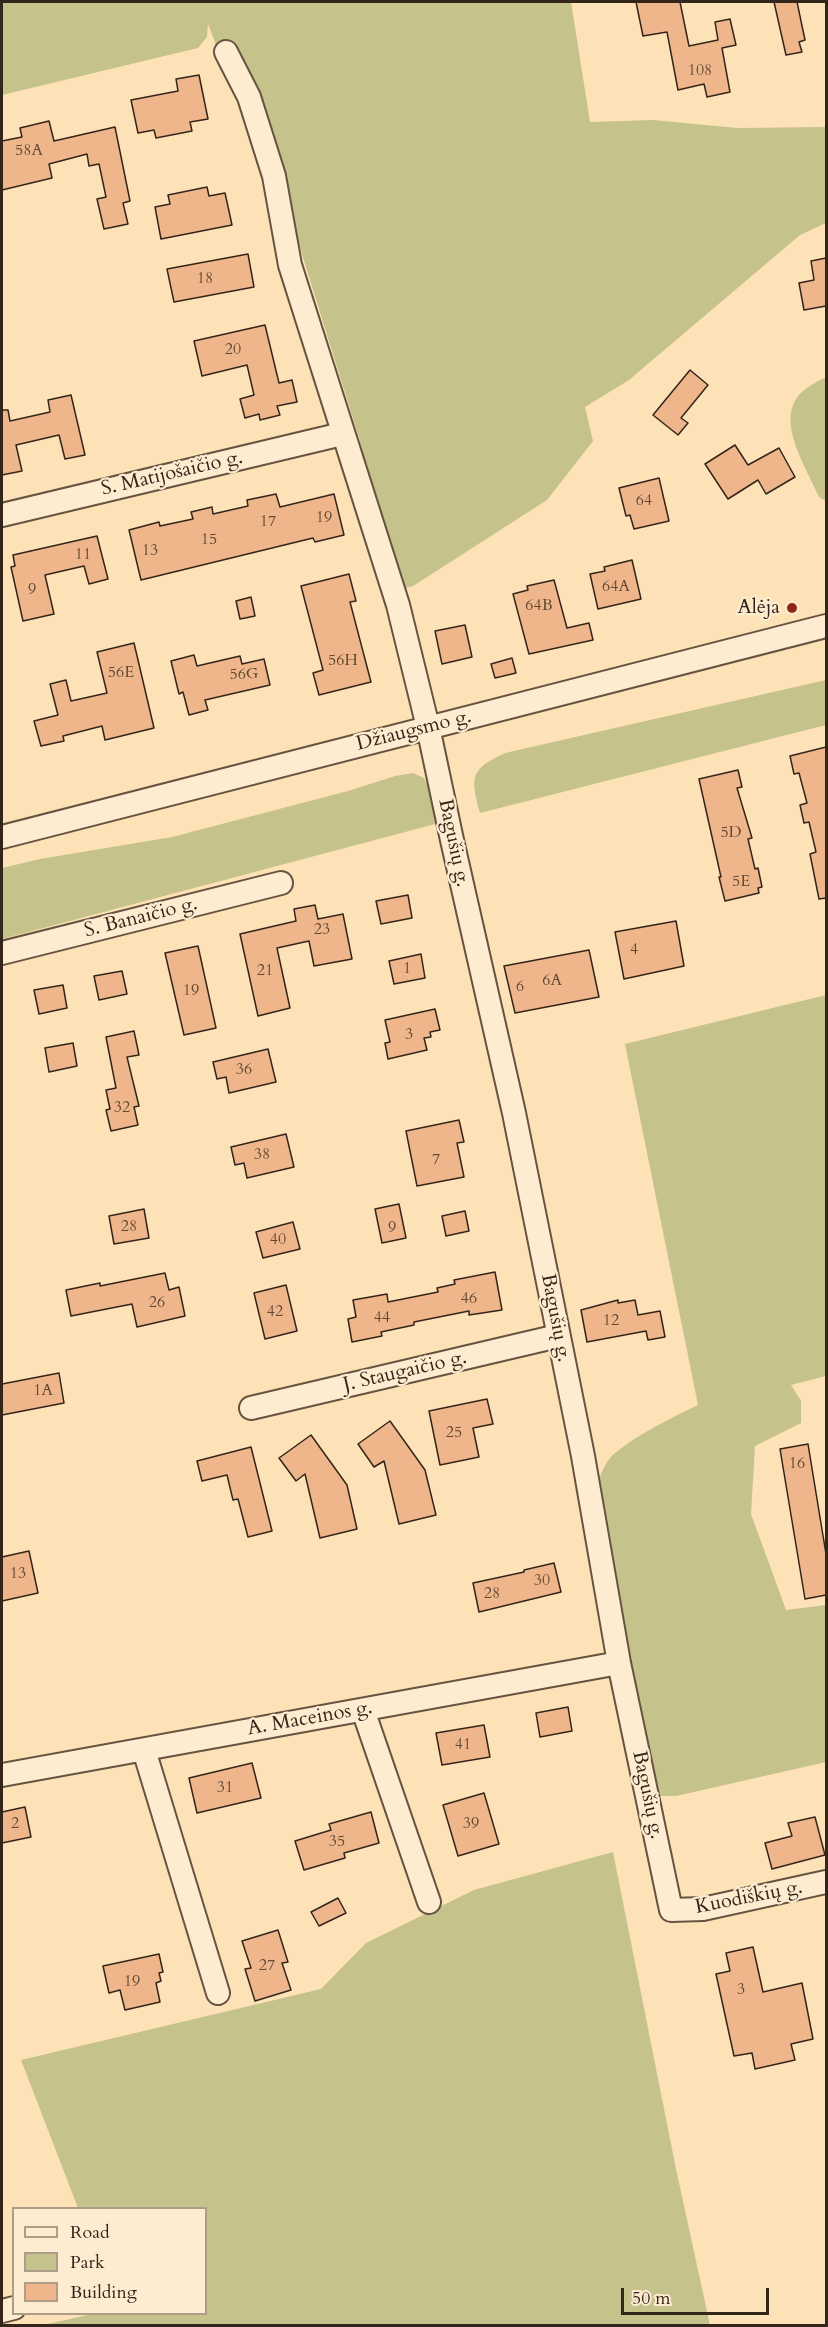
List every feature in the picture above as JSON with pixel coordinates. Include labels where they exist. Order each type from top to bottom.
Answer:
[{"type":"street","name":"Bagušių g.","points":[[226,52],[249,97],[274,176],[290,265],[398,605],[428,727],[514,1113],[583,1456],[620,1663],[671,1911]]},
{"type":"street","name":"S. Matijošaičio g.","points":[[2,515],[342,434]]},
{"type":"street","name":"Džiaugsmo g.","points":[[2,837],[826,626]]},
{"type":"street","name":"S. Banaičio g.","points":[[2,953],[281,883]]},
{"type":"street","name":"J. Staugaičio g.","points":[[251,1408],[558,1336]]},
{"type":"street","name":"A. Maceinos g.","points":[[2,1775],[620,1663]]},
{"type":"street","points":[[363,1710],[429,1902]]},
{"type":"street","points":[[144,1750],[218,1993]]},
{"type":"street","name":"Kuodiškių g.","points":[[671,1911],[703,1909],[826,1882]]},
{"type":"green space","points":[[2,2],[571,2],[590,122],[653,120],[737,128],[826,127],[826,223],[800,235],[629,380],[585,407],[593,441],[547,500],[413,586],[402,589],[386,548],[360,441],[292,222],[272,226],[259,161],[251,135],[208,24],[207,37],[198,48],[2,95]]},
{"type":"green space","points":[[826,378],[826,501],[819,497],[799,454],[791,423],[792,409],[798,397],[810,386]]},
{"type":"green space","points":[[826,680],[826,725],[480,813],[474,782],[476,776],[485,764],[505,753]]},
{"type":"green space","points":[[413,773],[424,778],[431,793],[439,823],[2,939],[2,868],[40,859],[172,837]]},
{"type":"green space","points":[[826,995],[826,1376],[791,1385],[801,1401],[801,1423],[755,1446],[751,1514],[786,1610],[826,1605],[826,1762],[676,1796],[660,1796],[651,1789],[598,1482],[609,1459],[624,1446],[698,1405],[625,1044]]},
{"type":"green space","points":[[613,1852],[676,2169],[710,2325],[43,2325],[88,2315],[207,2315],[207,2207],[78,2207],[21,2060],[321,1989],[366,1943],[474,1890]]},
{"type":"building","points":[[636,2],[680,2],[689,46],[718,40],[715,22],[730,19],[736,45],[722,48],[730,92],[707,97],[704,84],[678,90],[667,32],[643,36]]},
{"type":"building","points":[[774,2],[797,2],[805,40],[799,42],[802,52],[786,55]]},
{"type":"building","points":[[199,75],[208,119],[190,122],[192,131],[156,138],[154,130],[138,133],[131,100],[178,91],[176,79]]},
{"type":"building","points":[[49,121],[54,141],[115,127],[130,201],[123,203],[128,224],[104,229],[97,199],[106,197],[99,164],[89,166],[87,154],[49,164],[52,178],[2,190],[2,141],[22,137],[20,128]]},
{"type":"building","points":[[207,187],[209,196],[225,193],[232,225],[161,239],[155,207],[170,204],[168,195]]},
{"type":"building","points":[[248,254],[254,287],[174,302],[167,269]]},
{"type":"building","points":[[826,258],[826,306],[804,310],[799,283],[814,280],[811,261]]},
{"type":"building","points":[[265,325],[279,383],[292,380],[297,402],[277,406],[280,415],[260,420],[259,414],[245,418],[240,399],[254,395],[247,365],[202,376],[194,341]]},
{"type":"building","points":[[690,370],[708,385],[681,418],[688,423],[678,435],[653,415]]},
{"type":"building","points":[[71,395],[85,455],[65,459],[59,435],[16,445],[22,471],[2,475],[2,410],[8,410],[10,421],[50,412],[48,400]]},
{"type":"building","points":[[735,445],[748,465],[779,448],[795,477],[766,494],[758,480],[728,499],[705,464]]},
{"type":"building","points":[[659,478],[669,521],[634,529],[630,515],[626,516],[619,488]]},
{"type":"building","points":[[276,494],[280,507],[334,494],[344,535],[315,542],[313,538],[141,580],[129,530],[159,522],[160,526],[193,519],[191,512],[212,507],[213,514],[248,506],[247,500]]},
{"type":"building","points":[[97,536],[108,579],[89,584],[84,566],[45,575],[54,614],[23,621],[11,567],[15,566],[13,555]]},
{"type":"building","points":[[632,560],[641,599],[598,609],[590,574],[605,571],[604,567]]},
{"type":"building","points":[[349,574],[356,601],[350,602],[371,682],[319,695],[313,673],[323,670],[301,586]]},
{"type":"building","points":[[554,580],[567,628],[589,623],[593,640],[529,654],[513,594],[528,590],[527,586]]},
{"type":"building","points":[[251,597],[255,616],[240,619],[236,601]]},
{"type":"building","points":[[465,625],[472,657],[442,664],[435,631]]},
{"type":"building","points":[[134,643],[154,728],[105,740],[102,726],[63,736],[64,741],[41,746],[34,721],[58,715],[50,684],[66,680],[71,701],[107,693],[97,652]]},
{"type":"building","points":[[194,655],[197,666],[240,656],[242,664],[264,659],[270,685],[205,700],[208,710],[189,715],[183,692],[179,694],[171,661]]},
{"type":"building","points":[[512,658],[516,673],[495,678],[491,664]]},
{"type":"building","points":[[826,747],[826,898],[819,899],[810,854],[816,852],[809,822],[804,823],[800,805],[807,803],[799,773],[794,774],[790,756]]},
{"type":"building","points":[[738,770],[742,787],[737,788],[752,838],[748,839],[755,869],[758,868],[762,887],[758,888],[759,893],[725,901],[699,779]]},
{"type":"building","points":[[408,895],[412,918],[381,924],[376,901]]},
{"type":"building","points":[[315,905],[318,919],[343,914],[352,959],[314,966],[309,941],[277,948],[290,1008],[258,1016],[240,934],[296,921],[294,909]]},
{"type":"building","points":[[676,921],[684,966],[624,979],[615,932]]},
{"type":"building","points":[[198,946],[216,1028],[184,1035],[165,953]]},
{"type":"building","points":[[589,950],[599,997],[515,1013],[504,966]]},
{"type":"building","points":[[421,954],[425,978],[394,984],[389,961]]},
{"type":"building","points":[[122,971],[127,994],[99,1000],[94,976]]},
{"type":"building","points":[[63,985],[67,1008],[39,1014],[34,990]]},
{"type":"building","points":[[435,1009],[440,1030],[430,1032],[431,1037],[424,1038],[427,1050],[388,1059],[385,1043],[390,1042],[385,1020]]},
{"type":"building","points":[[134,1031],[139,1055],[127,1057],[139,1106],[134,1107],[138,1125],[111,1131],[106,1110],[110,1109],[106,1090],[116,1088],[106,1037]]},
{"type":"building","points":[[73,1043],[77,1066],[49,1072],[45,1048]]},
{"type":"building","points":[[268,1049],[276,1082],[229,1093],[226,1077],[217,1079],[213,1062]]},
{"type":"building","points":[[459,1120],[464,1142],[457,1143],[464,1177],[417,1186],[406,1131]]},
{"type":"building","points":[[286,1134],[294,1167],[247,1178],[244,1163],[235,1165],[231,1147]]},
{"type":"building","points":[[399,1204],[406,1238],[382,1243],[375,1209]]},
{"type":"building","points":[[144,1209],[149,1238],[114,1244],[109,1216]]},
{"type":"building","points":[[465,1211],[469,1231],[446,1236],[442,1216]]},
{"type":"building","points":[[293,1222],[300,1249],[263,1258],[256,1232]]},
{"type":"building","points":[[495,1272],[502,1310],[469,1315],[469,1311],[414,1322],[414,1325],[381,1332],[382,1336],[352,1342],[348,1319],[356,1317],[353,1300],[387,1294],[388,1302],[438,1292],[437,1288],[455,1284],[454,1280]]},
{"type":"building","points":[[165,1273],[169,1290],[179,1287],[185,1316],[137,1327],[132,1304],[71,1316],[66,1290],[100,1283],[100,1286]]},
{"type":"building","points":[[286,1285],[297,1331],[265,1339],[254,1293]]},
{"type":"building","points":[[618,1300],[618,1303],[635,1300],[638,1315],[660,1311],[665,1337],[648,1340],[646,1331],[587,1342],[581,1310]]},
{"type":"building","points":[[59,1373],[64,1403],[2,1415],[2,1384]]},
{"type":"building","points":[[487,1399],[493,1424],[473,1428],[479,1457],[440,1465],[429,1411]]},
{"type":"building","points":[[390,1421],[425,1470],[436,1515],[399,1524],[384,1461],[374,1467],[358,1444]]},
{"type":"building","points":[[311,1435],[347,1485],[357,1529],[320,1538],[305,1474],[296,1481],[279,1458]]},
{"type":"building","points":[[808,1444],[826,1554],[826,1595],[805,1599],[780,1449]]},
{"type":"building","points":[[251,1447],[272,1531],[248,1537],[238,1499],[233,1500],[227,1475],[202,1481],[197,1461]]},
{"type":"building","points":[[29,1551],[38,1593],[2,1601],[2,1557]]},
{"type":"building","points":[[554,1563],[561,1592],[479,1612],[473,1583]]},
{"type":"building","points":[[568,1707],[572,1731],[540,1737],[536,1713]]},
{"type":"building","points":[[484,1725],[490,1757],[442,1765],[436,1733]]},
{"type":"building","points":[[252,1763],[261,1798],[197,1813],[189,1778]]},
{"type":"building","points":[[484,1793],[499,1844],[458,1856],[443,1805]]},
{"type":"building","points":[[25,1807],[31,1837],[2,1843],[2,1812]]},
{"type":"building","points":[[371,1812],[379,1843],[344,1853],[345,1858],[304,1870],[295,1841],[331,1830],[329,1824]]},
{"type":"building","points":[[815,1817],[825,1855],[772,1869],[765,1843],[792,1836],[788,1823]]},
{"type":"building","points":[[338,1898],[346,1913],[319,1926],[311,1912]]},
{"type":"building","points":[[278,1930],[288,1962],[282,1963],[291,1990],[255,2001],[245,1969],[251,1968],[242,1941]]},
{"type":"building","points":[[753,1947],[763,1992],[802,1983],[813,2039],[791,2044],[795,2060],[755,2069],[752,2053],[734,2056],[716,1974],[730,1971],[726,1953]]},
{"type":"building","points":[[159,1954],[163,1972],[159,1973],[161,1981],[156,1983],[160,2002],[125,2010],[120,1990],[109,1993],[103,1966]]},
{"type":"place","name":"Alėja","points":[[792,608]]}]
